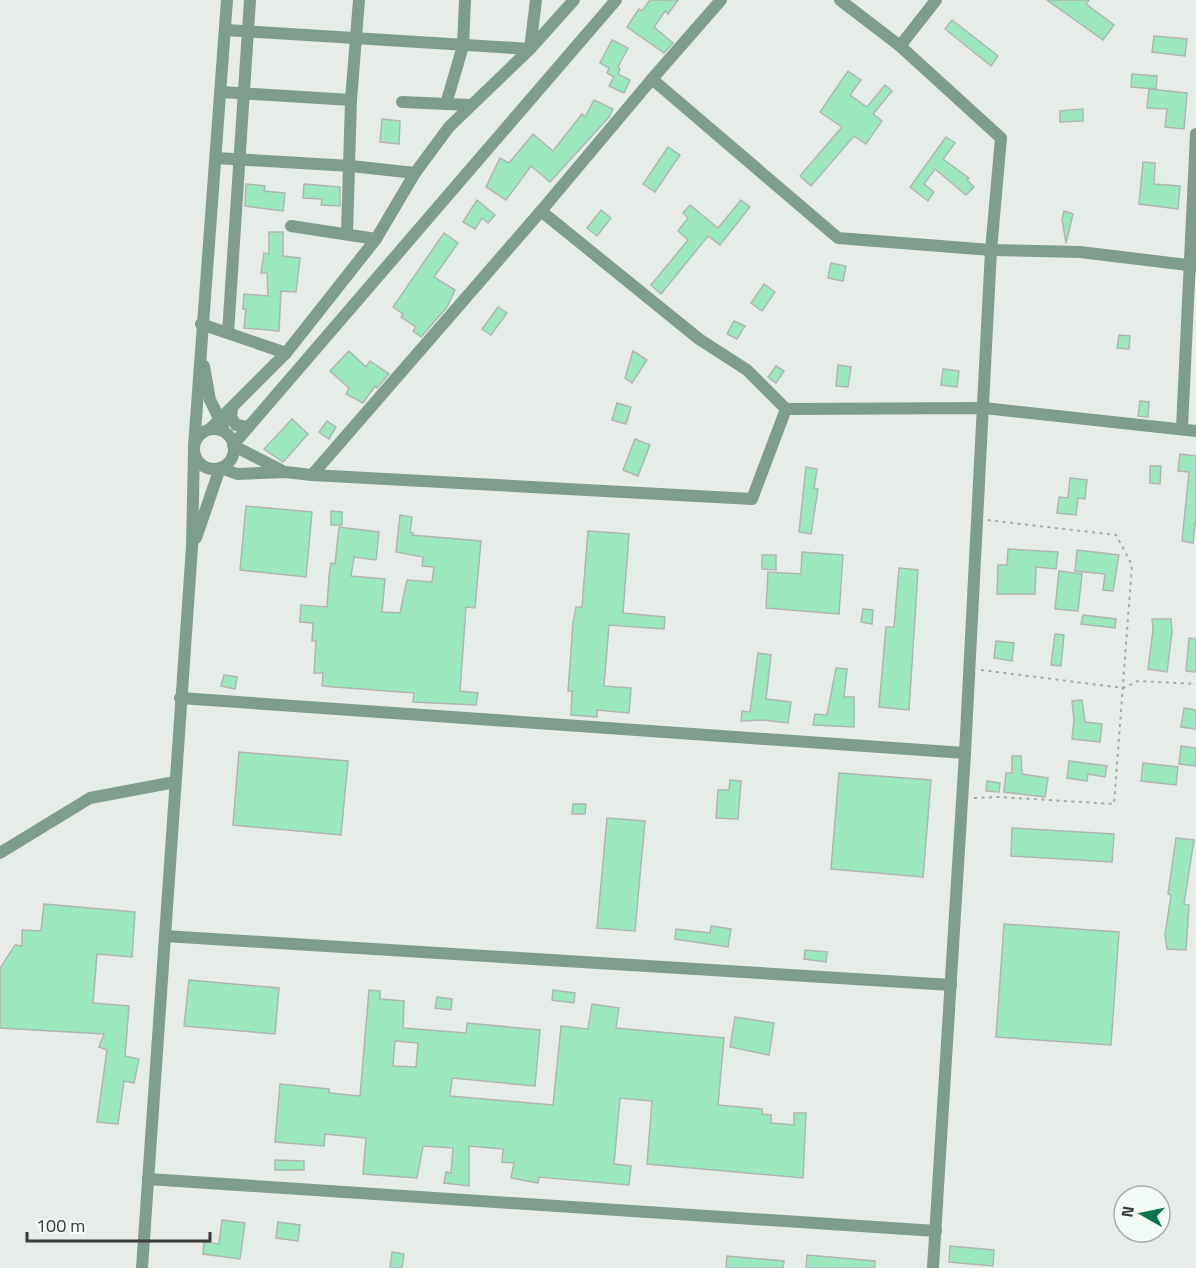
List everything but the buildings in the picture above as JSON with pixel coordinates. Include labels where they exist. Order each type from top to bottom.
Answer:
[{"type":"street","points":[[142,1268],[192,547],[194,449],[201,330],[227,0]]},
{"type":"street","points":[[228,333],[250,0]]},
{"type":"street","points":[[347,233],[351,166],[351,100],[359,0]]},
{"type":"street","points":[[446,104],[463,46],[465,0]]},
{"type":"street","points":[[530,49],[536,0]]},
{"type":"street","points":[[574,0],[530,49],[449,127],[415,174],[376,239],[286,353],[215,425],[199,435],[194,449],[203,466],[221,468],[237,474],[285,472],[752,499],[786,409]]},
{"type":"street","points":[[192,547],[221,468],[231,459],[234,446],[248,427],[616,0]]},
{"type":"street","points":[[312,475],[721,0]]},
{"type":"street","points":[[840,0],[900,46],[1001,138],[991,250],[970,668],[933,1268]]},
{"type":"street","points":[[900,46],[936,0]]},
{"type":"street","points":[[226,30],[357,40],[530,49]]},
{"type":"street","points":[[652,79],[838,238],[991,250],[1080,252],[1193,265]]},
{"type":"street","points":[[221,92],[351,100]]},
{"type":"street","points":[[402,102],[470,105]]},
{"type":"street","points":[[1182,428],[1193,265],[1196,134]]},
{"type":"street","points":[[216,158],[351,166],[415,174]]},
{"type":"street","points":[[541,211],[699,339],[747,370],[786,409],[984,408],[1196,431]]},
{"type":"street","points":[[291,226],[376,239]]},
{"type":"street","points":[[201,330],[228,333],[286,353]]},
{"type":"street","points":[[201,330],[208,394],[215,425],[226,433],[234,446],[285,472]]},
{"type":"street","points":[[232,408],[231,417],[236,425],[248,427]]},
{"type":"street","points":[[180,698],[965,753]]},
{"type":"street","points":[[0,853],[90,798],[174,782]]},
{"type":"street","points":[[165,936],[951,985]]},
{"type":"street","points":[[148,1179],[936,1231]]},
{"type":"path","points":[[962,799],[999,797],[1113,804],[1132,565],[1116,535],[978,519]]},
{"type":"path","points":[[970,668],[1123,688],[1138,681],[1196,684]]}]
